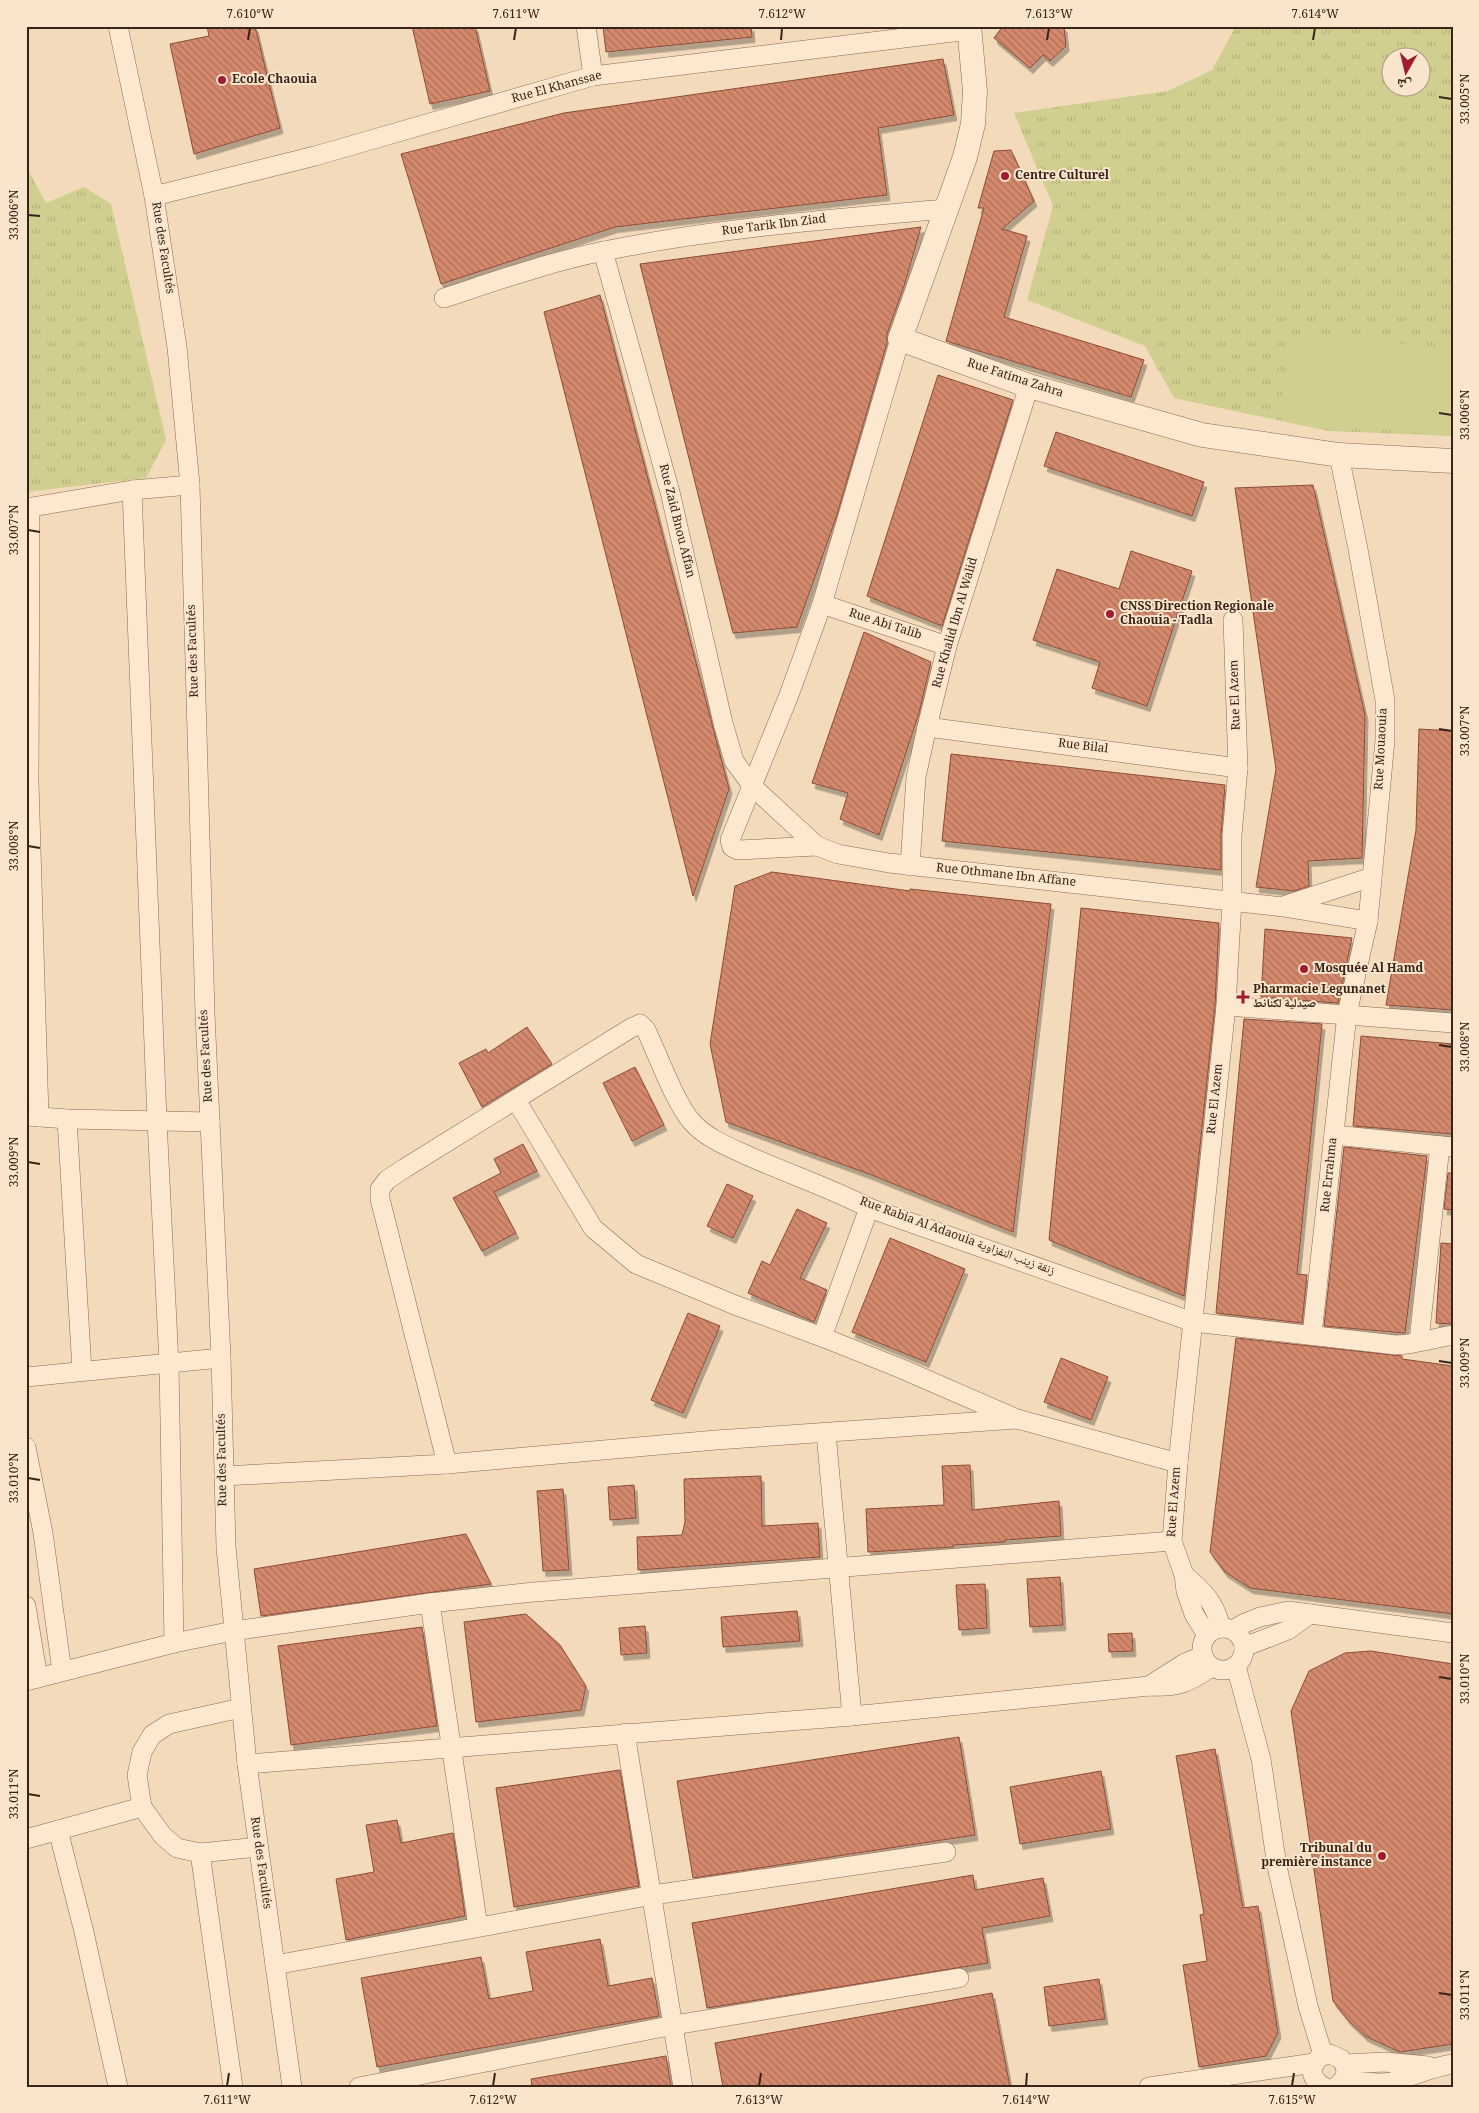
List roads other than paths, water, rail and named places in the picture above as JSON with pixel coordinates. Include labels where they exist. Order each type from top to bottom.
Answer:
[{"type":"street","name":"Rue des Facultés","points":[[118,26],[154,196],[177,347],[190,485],[205,1014],[221,1358],[226,1547],[247,1764],[292,2087]]},
{"type":"street","points":[[586,26],[593,76]]},
{"type":"street","name":"Rue El Khanssae","points":[[154,196],[315,156],[593,76],[969,28]]},
{"type":"street","points":[[817,846],[738,850],[732,846],[730,840],[789,695],[822,604],[900,339],[965,157],[973,124],[975,91],[969,28]]},
{"type":"street","name":"Rue Tarik Ibn Ziad","points":[[444,298],[517,274],[603,251],[753,227],[946,209]]},
{"type":"street","name":"Rue Zaid Bnou Affan","points":[[603,251],[670,492],[734,761],[753,787]]},
{"type":"street","name":"Rue Fatima Zahra","points":[[900,339],[1029,386],[1202,435],[1340,455],[1453,461]]},
{"type":"street","name":"Rue Khalid Ibn Al Walid","points":[[910,866],[916,777],[947,646],[1029,386]]},
{"type":"street","name":"Rue Mouaouia","points":[[1340,455],[1385,700],[1385,740],[1368,920],[1347,1014]]},
{"type":"street","points":[[190,485],[132,490],[28,507],[28,871],[32,1116],[67,1119],[210,1122]]},
{"type":"street","points":[[132,490],[156,1120],[169,1364],[174,1643]]},
{"type":"street","name":"Rue Abi Talib","points":[[822,604],[947,646]]},
{"type":"street","name":"Rue El Azem","points":[[1220,1631],[1217,1610],[1200,1588],[1184,1575],[1172,1541],[1192,1322],[1226,1006],[1232,901],[1232,835],[1238,768],[1234,620]]},
{"type":"street","name":"Rue Bilal","points":[[927,727],[1238,768]]},
{"type":"street","name":"Rue Othmane Ibn Affane","points":[[753,787],[817,846],[838,854],[910,866],[1283,907],[1368,920]]},
{"type":"street","name":"Rue Othmane Ibn Affane","points":[[1283,907],[1372,876]]},
{"type":"street","points":[[1226,1006],[1453,1023]]},
{"type":"street","name":"Rue Errahma","points":[[1312,1335],[1347,1014]]},
{"type":"street","name":"Rue Rabia Al Adaouia زنقة زينب النفزاوية","points":[[516,1100],[640,1024],[646,1030],[676,1096],[692,1122],[718,1142],[767,1165],[847,1196],[869,1208],[1192,1322],[1396,1345],[1409,1345],[1453,1335]]},
{"type":"street","points":[[447,1464],[380,1199],[380,1189],[387,1180],[516,1100],[593,1228],[636,1264],[735,1305],[822,1337],[1017,1419],[1178,1464]]},
{"type":"street","points":[[67,1119],[82,1372]]},
{"type":"street","points":[[1334,1135],[1447,1147],[1420,1341]]},
{"type":"street","points":[[822,1337],[869,1208]]},
{"type":"street","points":[[26,1377],[221,1358]]},
{"type":"street","points":[[224,1476],[447,1464],[716,1440],[1017,1419]]},
{"type":"street","points":[[826,1433],[852,1716]]},
{"type":"street","points":[[26,1447],[35,1533],[62,1671]]},
{"type":"street","points":[[26,1606],[32,1680],[174,1643],[233,1631],[430,1603],[534,1592],[1172,1541]]},
{"type":"street","points":[[430,1603],[478,1927]]},
{"type":"street","points":[[1220,1631],[1241,1637],[1244,1647],[1241,1661],[1228,1670],[1220,1671],[1207,1662],[1202,1645],[1220,1631],[1260,1617],[1288,1611],[1453,1634]]},
{"type":"street","points":[[1244,1647],[1288,1630],[1310,1614]]},
{"type":"street","points":[[247,1764],[852,1716],[1149,1686],[1166,1687],[1181,1685],[1196,1678],[1207,1662]]},
{"type":"street","points":[[1236,1666],[1261,1758],[1277,1866],[1318,2059],[1312,2074],[1328,2081],[1391,2082],[1434,2067],[1453,2064]]},
{"type":"street","points":[[241,1708],[169,1724],[152,1735],[142,1752],[137,1775],[142,1807],[163,1836],[177,1848],[200,1853],[258,1847]]},
{"type":"street","points":[[625,1733],[683,2087]]},
{"type":"street","points":[[26,1839],[142,1807]]},
{"type":"street","points":[[58,1830],[84,1932],[118,2087]]},
{"type":"street","points":[[274,1965],[653,1895],[946,1852]]},
{"type":"street","points":[[200,1853],[233,2087]]},
{"type":"street","points":[[359,2087],[674,2025],[959,1978]]},
{"type":"street","points":[[1149,2087],[1336,2055],[1328,2081]]},
{"type":"place","name":"Ecole Chaouia","points":[[222,80]]},
{"type":"place","name":"Centre Culturel","points":[[1005,176]]},
{"type":"place","name":"CNSS Direction Regionale Chaouia - Tadla","points":[[1110,614]]},
{"type":"place","name":"Mosquée Al Hamd","points":[[1304,969]]},
{"type":"place","name":"Pharmacie Legunanet صيدلية لكنانط","points":[[1243,997]]},
{"type":"place","name":"Tribunal du première instance","points":[[1382,1856]]}]
